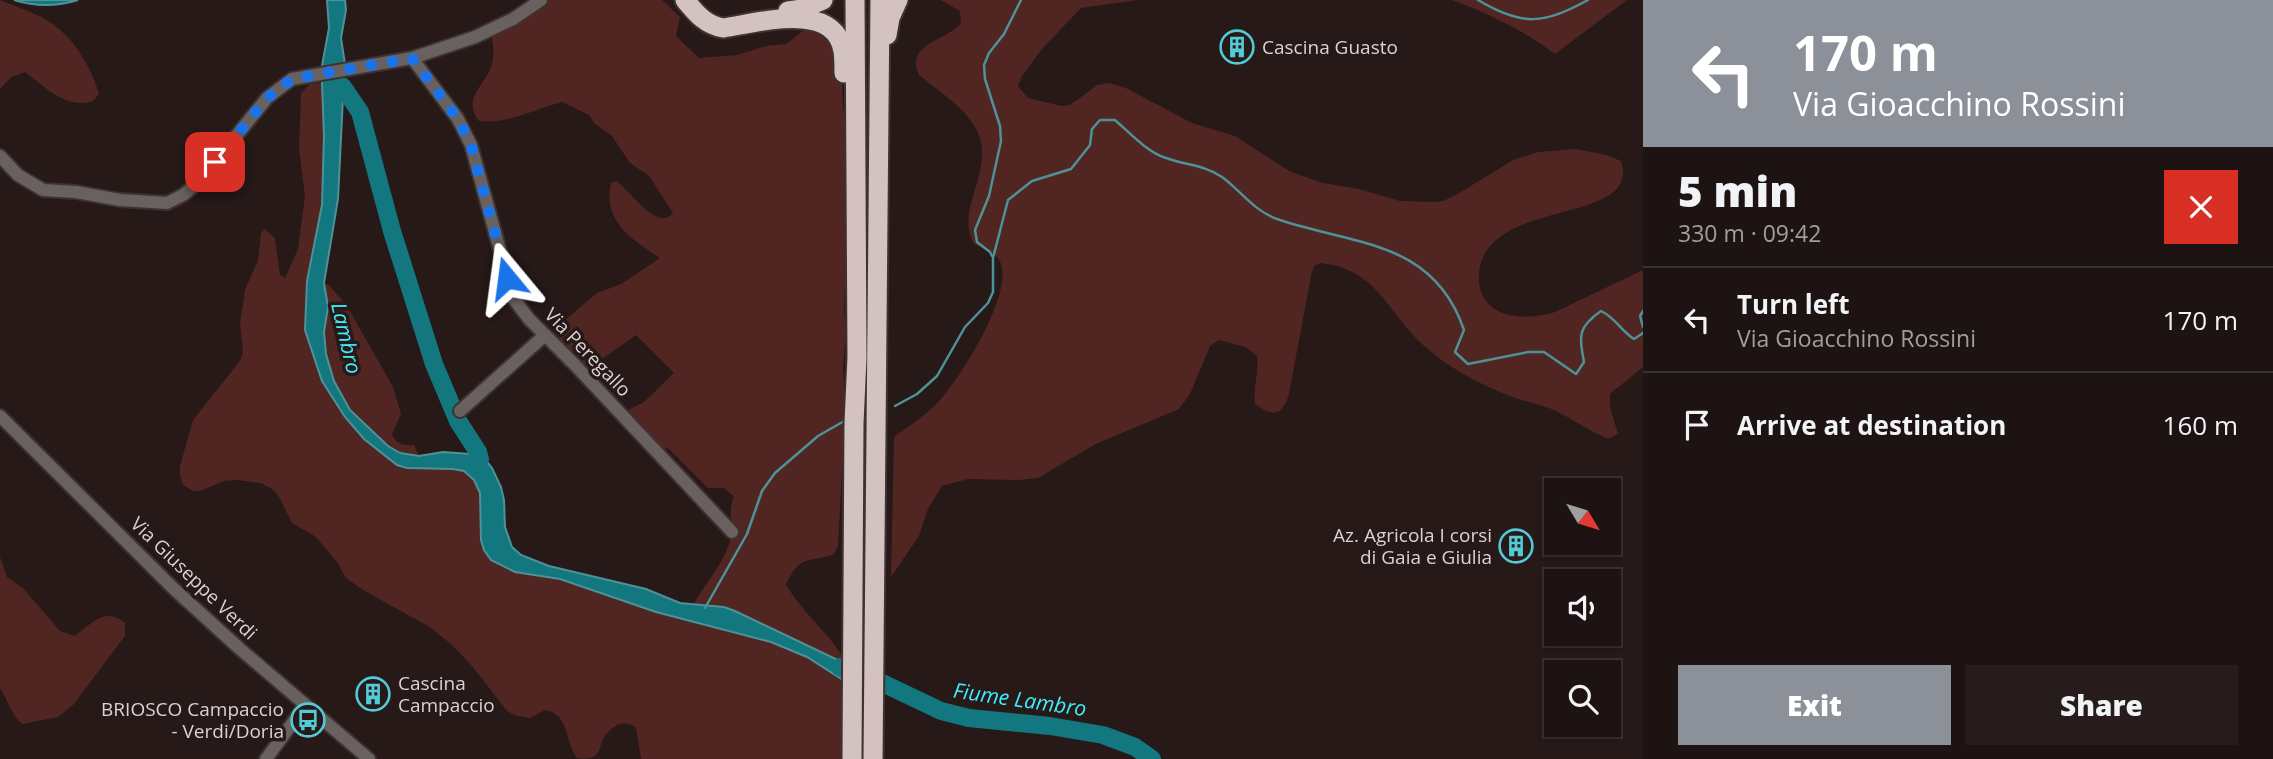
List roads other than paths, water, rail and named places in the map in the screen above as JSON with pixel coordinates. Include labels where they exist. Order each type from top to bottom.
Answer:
[{"type":"highway","points":[[685,0],[700,18],[715,27],[802,17],[820,20],[836,34],[843,52],[849,171],[856,229]]},
{"type":"highway","points":[[700,0],[705,11],[711,16],[730,20],[802,9],[823,0]]},
{"type":"highway","points":[[852,759],[857,358],[855,0]]},
{"type":"highway","points":[[873,759],[880,0]]},
{"type":"highway","points":[[876,305],[882,225],[887,34],[898,0]]},
{"type":"street","points":[[0,156],[18,175],[43,190],[76,192],[120,201],[167,203],[199,182],[275,90],[292,79],[412,58],[475,37],[513,19],[541,0]]},
{"type":"street","name":"Via Peregallo","points":[[412,58],[458,119],[471,145],[513,298],[732,532]]},
{"type":"street","points":[[460,411],[545,335]]},
{"type":"street","name":"Via Giuseppe Verdi","points":[[0,416],[173,588],[305,706],[369,759]]},
{"type":"street","points":[[266,759],[305,706]]},
{"type":"water","points":[[14,0],[78,0],[46,5]]},
{"type":"water","points":[[327,0],[345,0],[341,38],[345,64],[322,66],[329,28]]},
{"type":"water","points":[[346,80],[338,199],[324,283],[328,307],[324,332],[326,354],[334,381],[350,410],[388,446],[400,453],[419,456],[443,452],[484,458],[501,487],[505,527],[512,547],[521,555],[549,566],[646,589],[680,603],[724,607],[735,611],[846,664],[846,682],[807,657],[771,642],[656,612],[560,579],[515,572],[491,560],[481,540],[480,493],[474,480],[464,471],[397,465],[364,439],[345,417],[322,381],[305,330],[307,281],[322,205],[322,83]]},
{"type":"waterway","points":[[992,256],[977,242],[975,230],[989,196],[1001,141],[1000,126],[985,79],[984,65],[1021,0]]},
{"type":"waterway","points":[[1478,0],[1508,15],[1533,19],[1559,14],[1588,0]]},
{"type":"waterway","name":"Lambro","points":[[332,82],[343,87],[360,112],[392,231],[434,364],[458,421],[478,452],[478,466]]},
{"type":"waterway","points":[[895,406],[917,394],[937,376],[965,327],[988,303],[993,292],[993,258],[1008,200],[1032,181],[1071,169],[1090,145],[1092,129],[1100,120],[1115,120],[1139,142],[1159,155],[1215,173],[1229,182],[1254,206],[1277,219],[1387,250],[1411,262],[1432,278],[1450,300],[1464,330],[1455,352],[1468,364],[1528,352],[1544,352],[1576,374],[1584,362],[1582,332],[1588,322],[1601,311],[1634,339],[1643,333]]},
{"type":"waterway","points":[[1643,311],[1640,316],[1643,327]]},
{"type":"waterway","points":[[705,608],[747,534],[762,491],[775,473],[818,436],[846,420]]},
{"type":"waterway","name":"Fiume Lambro","points":[[840,667],[874,679],[941,711],[969,718],[1050,726],[1103,735],[1135,747],[1152,759]]},
{"type":"place","name":"Cascina Guasto","points":[[1237,47]]},
{"type":"place","name":"Az. Agricola I corsi di Gaia e Giulia","points":[[1516,546]]},
{"type":"place","name":"Cascina Campaccio","points":[[373,694]]},
{"type":"place","name":"BRIOSCO Campaccio - Verdi/Doria","points":[[308,720]]}]
